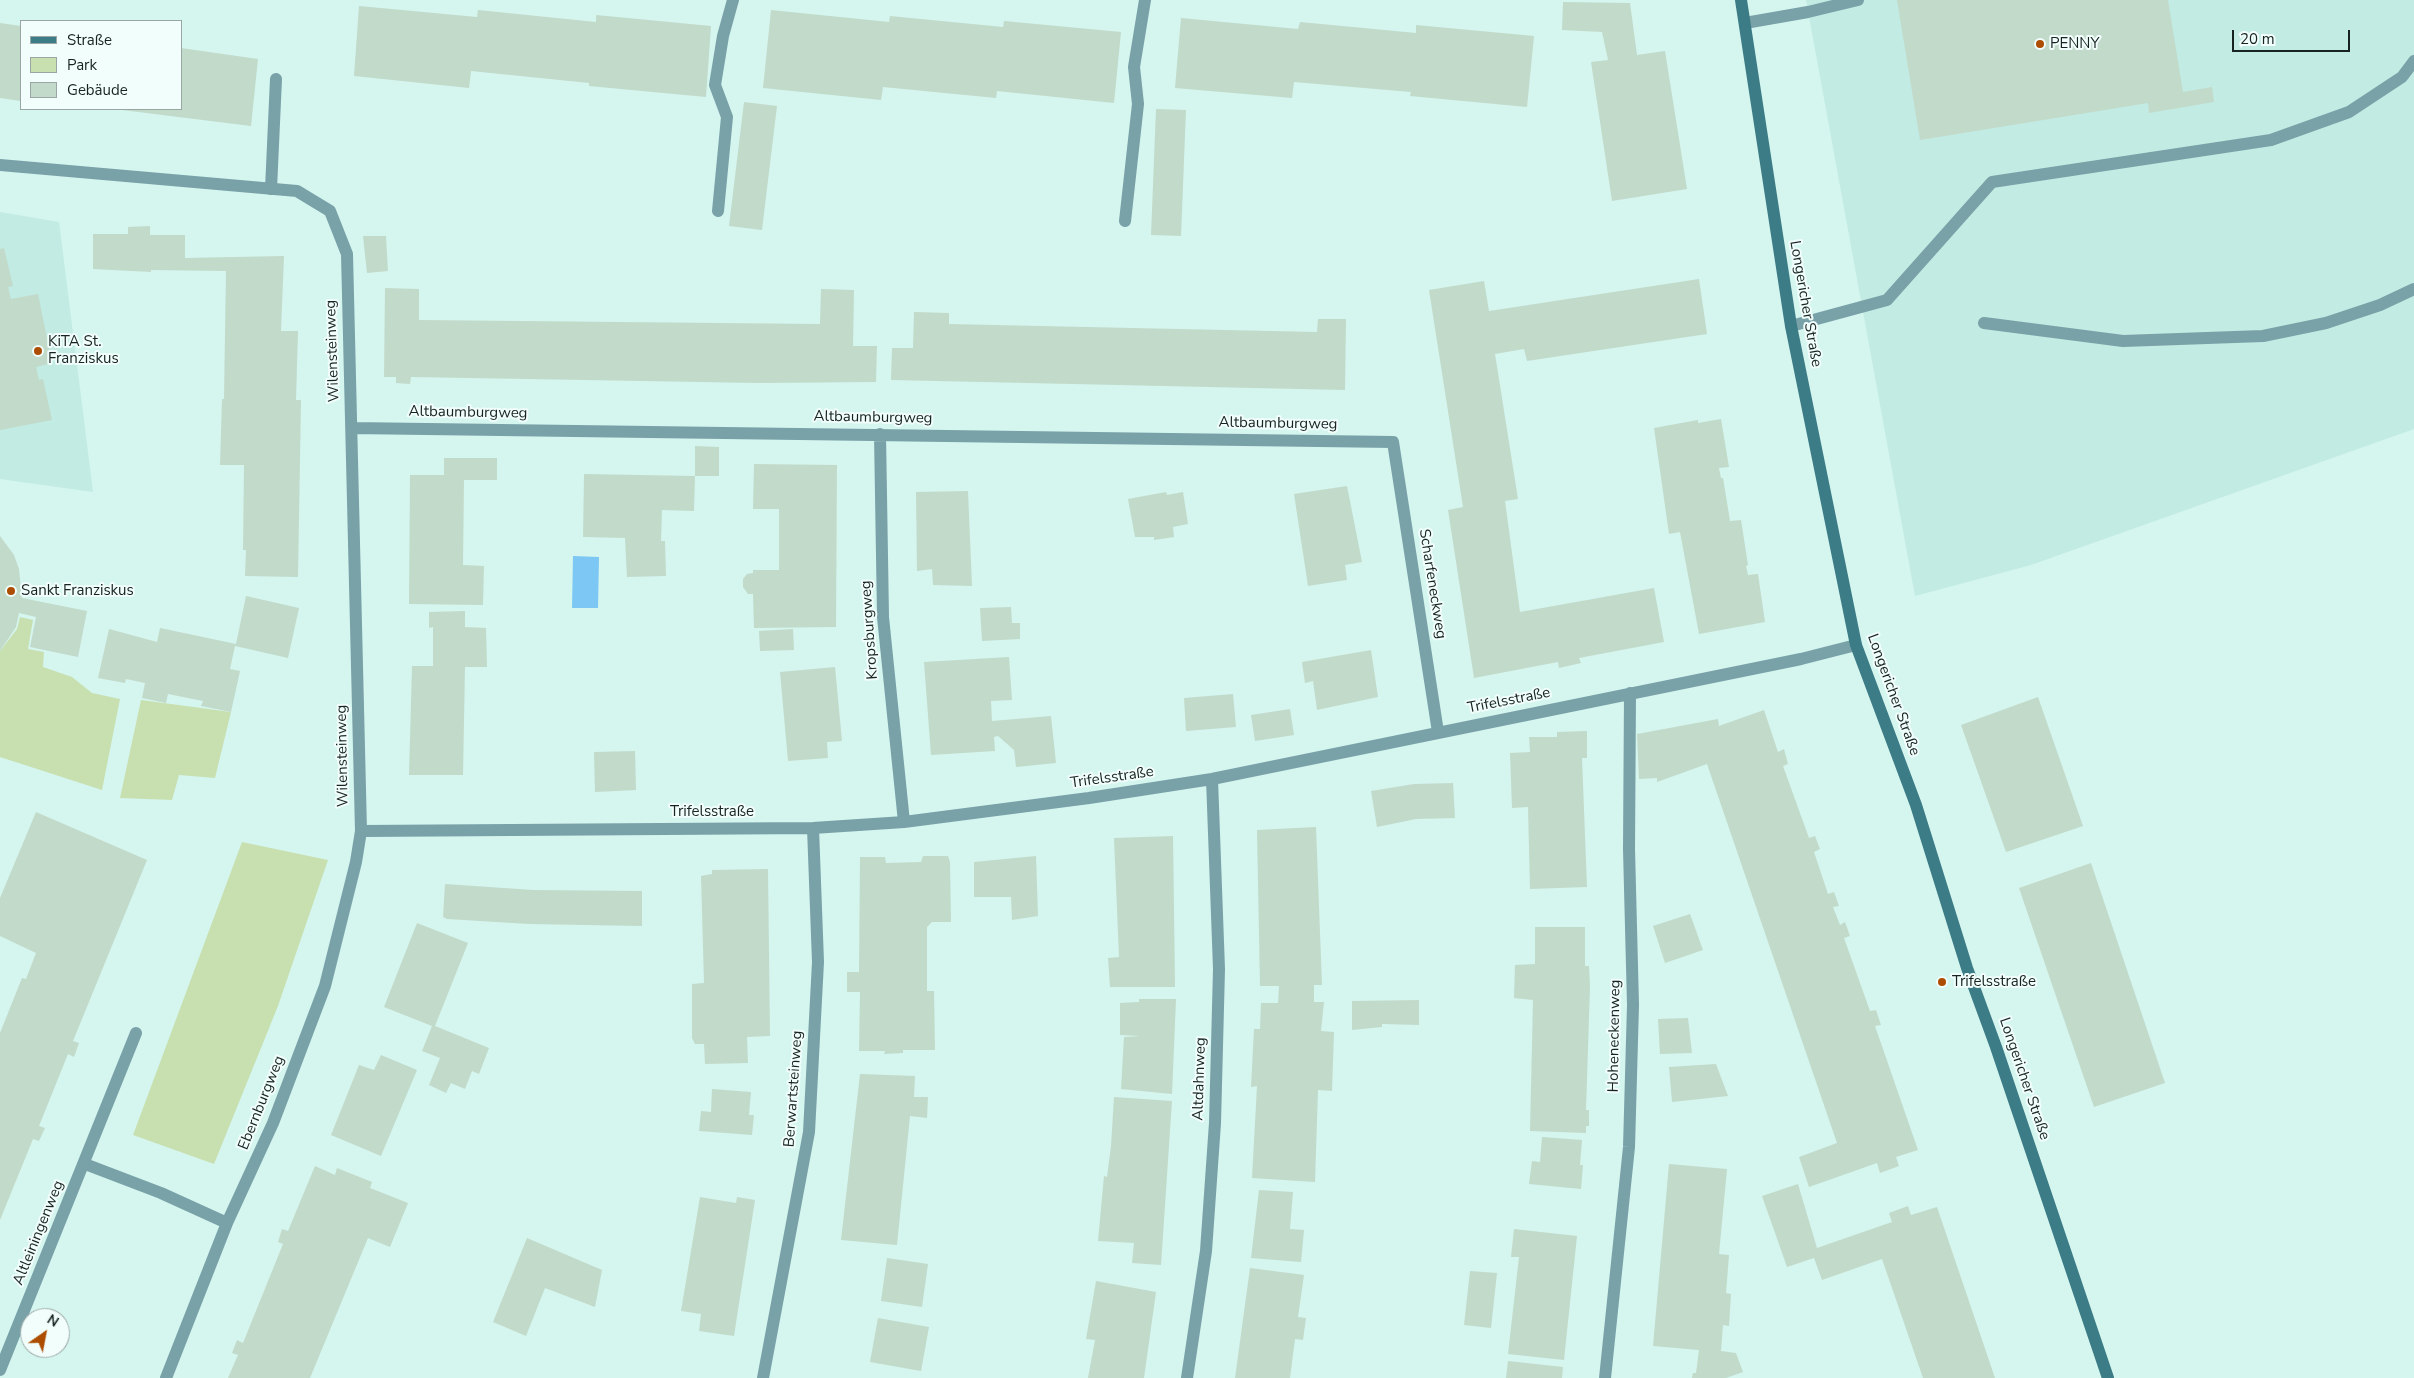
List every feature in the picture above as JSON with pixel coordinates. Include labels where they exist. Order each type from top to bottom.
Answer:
[{"type":"street","points":[[718,211],[727,117],[715,85],[723,36],[733,0]]},
{"type":"street","points":[[1125,221],[1138,104],[1134,67],[1145,0]]},
{"type":"street","name":"Longericher Straße","points":[[1740,0],[1745,22],[1791,326],[1856,645],[1916,806],[1967,968],[1996,1047],[2108,1378]]},
{"type":"street","points":[[1745,22],[1808,12],[1858,0]]},
{"type":"street","points":[[1791,326],[1887,300],[1992,182],[2271,140],[2348,112],[2402,78],[2414,61]]},
{"type":"street","points":[[271,189],[276,79]]},
{"type":"street","name":"Wilensteinweg","points":[[0,165],[297,191],[330,211],[347,254],[360,831]]},
{"type":"street","points":[[1984,323],[2123,341],[2263,336],[2326,323],[2380,304],[2414,289]]},
{"type":"street","name":"Altbaumburgweg","points":[[352,428],[1393,442]]},
{"type":"street","name":"Kropsburgweg","points":[[880,434],[883,617],[904,822]]},
{"type":"street","name":"Scharfeneckweg","points":[[1393,442],[1438,732]]},
{"type":"street","name":"Trifelsstraße","points":[[360,831],[812,828],[904,822],[1089,798],[1212,779],[1630,693],[1801,660],[1856,645]]},
{"type":"street","name":"Hoheneckenweg","points":[[1605,1378],[1629,1147],[1633,1005],[1629,849],[1630,693]]},
{"type":"street","name":"Altdahnweg","points":[[1187,1378],[1206,1252],[1215,1123],[1218,969],[1212,779]]},
{"type":"street","name":"Berwartsteinweg","points":[[763,1378],[809,1132],[818,962],[812,828]]},
{"type":"street","name":"Ebernburgweg","points":[[166,1378],[227,1223],[273,1123],[325,986],[356,862],[360,831]]},
{"type":"street","name":"Altleiningenweg","points":[[0,1370],[136,1033]]},
{"type":"street","points":[[84,1164],[161,1193],[227,1223]]},
{"type":"shaded area","points":[[1806,0],[2414,0],[2414,429],[2031,565],[1915,596]]},
{"type":"shaded area","name":"KiTA St. Franziskus","points":[[0,212],[59,222],[93,492],[0,479]]},
{"type":"green space","points":[[20,617],[33,620],[28,649],[44,652],[43,667],[72,677],[92,693],[120,699],[102,790],[0,757],[0,651],[17,629]]},
{"type":"green space","points":[[141,700],[231,712],[215,778],[179,775],[172,800],[120,798]]},
{"type":"green space","points":[[242,842],[328,860],[278,1006],[214,1164],[133,1135]]},
{"type":"water","points":[[573,556],[599,557],[598,608],[572,608]]},
{"type":"building","name":"PENNY","points":[[1897,0],[2168,0],[2183,92],[2212,87],[2214,102],[2149,113],[2148,103],[1920,140]]},
{"type":"building","points":[[1563,2],[1630,3],[1637,55],[1665,51],[1687,189],[1612,201],[1591,62],[1608,60],[1602,32],[1562,30]]},
{"type":"building","points":[[359,6],[477,17],[478,10],[596,22],[596,15],[711,26],[706,97],[589,86],[589,83],[471,71],[469,88],[354,76]]},
{"type":"building","points":[[771,10],[889,22],[890,16],[1003,27],[1004,21],[1121,32],[1114,103],[997,91],[996,98],[883,87],[881,100],[763,88]]},
{"type":"building","points":[[1181,18],[1298,29],[1300,22],[1416,33],[1416,25],[1534,36],[1527,107],[1410,96],[1411,92],[1294,82],[1292,98],[1175,88]]},
{"type":"building","points":[[0,23],[20,26],[20,101],[0,98]]},
{"type":"building","points":[[182,48],[258,59],[251,126],[122,110],[182,110]]},
{"type":"building","points":[[744,102],[777,106],[762,230],[729,226]]},
{"type":"building","points":[[1156,109],[1186,110],[1181,236],[1151,235]]},
{"type":"building","points":[[150,226],[150,235],[185,235],[185,258],[284,256],[281,331],[298,331],[296,400],[301,400],[298,577],[245,576],[246,550],[243,550],[244,465],[220,465],[222,399],[224,399],[226,271],[151,270],[151,272],[93,269],[93,234],[128,234],[128,227]]},
{"type":"building","points":[[363,236],[386,236],[388,271],[367,273]]},
{"type":"building","points":[[4,248],[13,286],[8,287],[11,299],[38,294],[52,363],[36,367],[39,380],[43,379],[52,420],[0,430],[0,249]]},
{"type":"building","points":[[1699,279],[1707,334],[1527,361],[1524,349],[1495,354],[1518,499],[1505,501],[1520,612],[1654,588],[1664,642],[1579,658],[1581,663],[1559,668],[1558,662],[1474,678],[1448,510],[1463,507],[1429,290],[1484,281],[1489,311]]},
{"type":"building","points":[[385,288],[419,289],[419,320],[820,324],[821,289],[854,290],[853,346],[877,346],[876,382],[758,383],[411,377],[410,384],[396,383],[396,377],[384,377]]},
{"type":"building","points":[[914,312],[949,313],[949,324],[1317,332],[1318,319],[1346,319],[1345,390],[891,380],[892,348],[913,348]]},
{"type":"building","points":[[1721,419],[1729,467],[1719,468],[1721,478],[1723,478],[1730,521],[1741,520],[1748,575],[1758,574],[1765,622],[1699,634],[1680,532],[1669,534],[1654,428],[1698,420],[1698,423]]},
{"type":"building","points":[[695,446],[719,447],[719,476],[695,476]]},
{"type":"building","points":[[444,458],[497,458],[497,480],[464,480],[463,565],[484,566],[483,605],[409,604],[410,475],[444,475]]},
{"type":"building","points":[[754,464],[837,465],[836,627],[754,628],[753,594],[748,594],[743,587],[743,579],[747,574],[753,573],[753,570],[779,570],[779,509],[753,509]]},
{"type":"building","points":[[584,474],[695,476],[694,511],[662,510],[661,541],[665,541],[666,576],[627,577],[625,538],[583,537]]},
{"type":"building","points":[[1347,486],[1362,562],[1345,565],[1347,580],[1308,586],[1294,494]]},
{"type":"building","points":[[968,491],[972,586],[933,585],[932,569],[917,571],[916,492]]},
{"type":"building","points":[[1166,492],[1167,495],[1183,492],[1188,524],[1173,527],[1174,537],[1154,540],[1154,537],[1135,537],[1128,499]]},
{"type":"building","points":[[0,536],[14,555],[19,569],[22,598],[87,611],[78,657],[30,647],[36,617],[19,613],[16,627],[0,651]]},
{"type":"building","points":[[246,596],[299,608],[288,658],[235,646],[230,669],[240,671],[231,712],[201,706],[203,701],[168,694],[166,703],[142,698],[145,683],[126,679],[125,683],[98,678],[109,629],[157,642],[160,628],[236,644]]},
{"type":"building","points":[[1011,607],[1012,623],[1020,623],[1020,639],[982,641],[980,608]]},
{"type":"building","points":[[465,611],[465,627],[486,628],[487,667],[465,667],[463,775],[409,775],[412,666],[433,666],[433,627],[429,628],[429,612]]},
{"type":"building","points":[[793,629],[794,650],[760,651],[759,631]]},
{"type":"building","points":[[1371,650],[1378,697],[1317,710],[1313,681],[1305,683],[1302,662]]},
{"type":"building","points":[[1009,657],[1012,700],[991,701],[992,721],[1051,716],[1056,763],[1016,767],[1014,750],[998,736],[994,737],[995,751],[931,755],[924,662]]},
{"type":"building","points":[[835,667],[842,741],[827,742],[828,758],[788,761],[780,672]]},
{"type":"building","points":[[1233,694],[1236,727],[1186,731],[1184,698]]},
{"type":"building","points":[[2038,697],[2083,826],[2006,852],[1961,725]]},
{"type":"building","points":[[1290,709],[1294,735],[1255,741],[1251,715]]},
{"type":"building","points":[[1764,710],[1778,752],[1784,749],[1788,764],[1783,766],[1809,838],[1815,836],[1820,849],[1814,852],[1828,894],[1834,892],[1839,906],[1833,907],[1840,925],[1845,922],[1850,936],[1844,938],[1870,1011],[1876,1010],[1881,1025],[1875,1026],[1918,1150],[1896,1157],[1899,1166],[1880,1173],[1877,1163],[1809,1187],[1799,1157],[1837,1143],[1707,764],[1657,782],[1657,778],[1639,779],[1637,734],[1718,719],[1719,726]]},
{"type":"building","points":[[1587,731],[1587,758],[1582,758],[1587,887],[1530,889],[1528,807],[1512,808],[1510,753],[1530,752],[1529,737],[1557,737],[1557,732]]},
{"type":"building","points":[[635,751],[636,790],[595,792],[594,752]]},
{"type":"building","points":[[1453,783],[1455,818],[1416,819],[1377,827],[1371,791],[1414,784]]},
{"type":"building","points":[[36,812],[147,860],[73,1041],[79,1043],[74,1057],[68,1054],[39,1126],[45,1128],[39,1141],[33,1139],[0,1220],[0,1033],[22,978],[26,979],[36,953],[0,936],[0,898]]},
{"type":"building","points":[[1316,827],[1322,985],[1314,985],[1314,1002],[1324,1002],[1321,1031],[1334,1032],[1332,1091],[1318,1090],[1315,1182],[1252,1178],[1257,1086],[1251,1087],[1254,1029],[1260,1029],[1261,1003],[1278,1003],[1279,986],[1260,986],[1257,830]]},
{"type":"building","points":[[1173,836],[1175,987],[1110,987],[1108,958],[1119,957],[1114,838]]},
{"type":"building","points":[[923,856],[948,856],[950,862],[951,922],[932,922],[927,927],[927,991],[934,991],[935,1050],[903,1050],[903,1053],[884,1054],[885,1051],[859,1051],[860,992],[847,992],[847,972],[859,972],[860,857],[885,857],[886,863],[921,862]]},
{"type":"building","points":[[1036,856],[1038,916],[1012,920],[1011,897],[974,897],[974,862]]},
{"type":"building","points":[[2091,863],[2165,1083],[2094,1107],[2019,888]]},
{"type":"building","points":[[768,869],[770,1036],[747,1037],[748,1063],[705,1064],[704,1044],[695,1044],[692,1038],[692,984],[704,983],[701,876],[712,874],[712,870]]},
{"type":"building","points":[[445,884],[533,890],[642,891],[642,926],[529,924],[447,919],[443,917]]},
{"type":"building","points":[[1690,914],[1703,950],[1665,963],[1653,926]]},
{"type":"building","points":[[417,923],[468,943],[435,1026],[489,1048],[479,1074],[472,1071],[465,1089],[451,1083],[446,1093],[429,1085],[440,1058],[422,1051],[432,1026],[384,1007]]},
{"type":"building","points":[[1535,927],[1585,927],[1585,966],[1589,966],[1590,986],[1586,1110],[1589,1110],[1589,1126],[1586,1126],[1586,1133],[1530,1131],[1533,1000],[1514,998],[1515,965],[1535,964]]},
{"type":"building","points":[[1139,999],[1176,999],[1172,1094],[1121,1089],[1124,1037],[1140,1036],[1120,1035],[1120,1003],[1139,1002]]},
{"type":"building","points":[[1419,1000],[1419,1025],[1382,1024],[1382,1027],[1352,1030],[1352,1001]]},
{"type":"building","points":[[1688,1018],[1692,1053],[1660,1054],[1658,1019]]},
{"type":"building","points":[[381,1055],[417,1070],[381,1156],[331,1135],[359,1065],[374,1070]]},
{"type":"building","points":[[1716,1064],[1728,1096],[1672,1102],[1669,1067]]},
{"type":"building","points":[[860,1074],[915,1076],[914,1097],[928,1097],[927,1118],[910,1116],[897,1245],[841,1240]]},
{"type":"building","points":[[712,1089],[751,1092],[749,1115],[754,1115],[752,1135],[699,1131],[701,1111],[711,1112]]},
{"type":"building","points":[[1114,1097],[1172,1101],[1161,1265],[1132,1263],[1134,1243],[1098,1241],[1104,1176],[1107,1177],[1111,1146]]},
{"type":"building","points":[[1542,1137],[1582,1140],[1580,1165],[1583,1165],[1581,1189],[1529,1184],[1532,1161],[1540,1162]]},
{"type":"building","points":[[1669,1164],[1727,1169],[1719,1254],[1729,1255],[1726,1293],[1731,1294],[1729,1326],[1723,1325],[1721,1351],[1736,1353],[1743,1372],[1726,1378],[1692,1378],[1693,1373],[1696,1373],[1699,1350],[1653,1346]]},
{"type":"building","points":[[315,1166],[335,1175],[337,1168],[372,1182],[370,1188],[408,1203],[390,1247],[368,1238],[310,1378],[228,1378],[238,1355],[232,1353],[237,1340],[243,1343],[283,1244],[278,1242],[282,1229],[288,1231]]},
{"type":"building","points":[[1798,1184],[1817,1248],[1892,1222],[1889,1213],[1908,1206],[1911,1215],[1937,1207],[1995,1378],[1923,1378],[1882,1259],[1822,1280],[1814,1258],[1787,1267],[1762,1196]]},
{"type":"building","points":[[1259,1190],[1293,1192],[1290,1229],[1304,1230],[1301,1262],[1251,1258]]},
{"type":"building","points":[[700,1197],[736,1203],[737,1197],[755,1200],[734,1336],[699,1331],[701,1314],[681,1311]]},
{"type":"building","points":[[1514,1229],[1577,1236],[1564,1360],[1508,1354],[1519,1257],[1511,1257]]},
{"type":"building","points":[[527,1238],[602,1270],[595,1307],[545,1288],[526,1336],[493,1322]]},
{"type":"building","points":[[887,1258],[928,1264],[922,1307],[881,1301]]},
{"type":"building","points":[[1250,1268],[1304,1275],[1298,1317],[1306,1318],[1303,1340],[1295,1339],[1290,1378],[1235,1378]]},
{"type":"building","points":[[1470,1271],[1497,1273],[1491,1328],[1464,1325]]},
{"type":"building","points":[[1096,1281],[1156,1292],[1144,1378],[1088,1378],[1095,1340],[1086,1339]]},
{"type":"building","points":[[878,1318],[929,1327],[921,1371],[870,1362]]},
{"type":"building","points":[[1508,1361],[1563,1367],[1562,1378],[1506,1378]]},
{"type":"place","name":"PENNY","points":[[2040,44]]},
{"type":"place","name":"KiTA St. Franziskus","points":[[38,351]]},
{"type":"place","name":"Sankt Franziskus","points":[[11,591]]},
{"type":"place","name":"Trifelsstraße","points":[[1942,982]]}]
